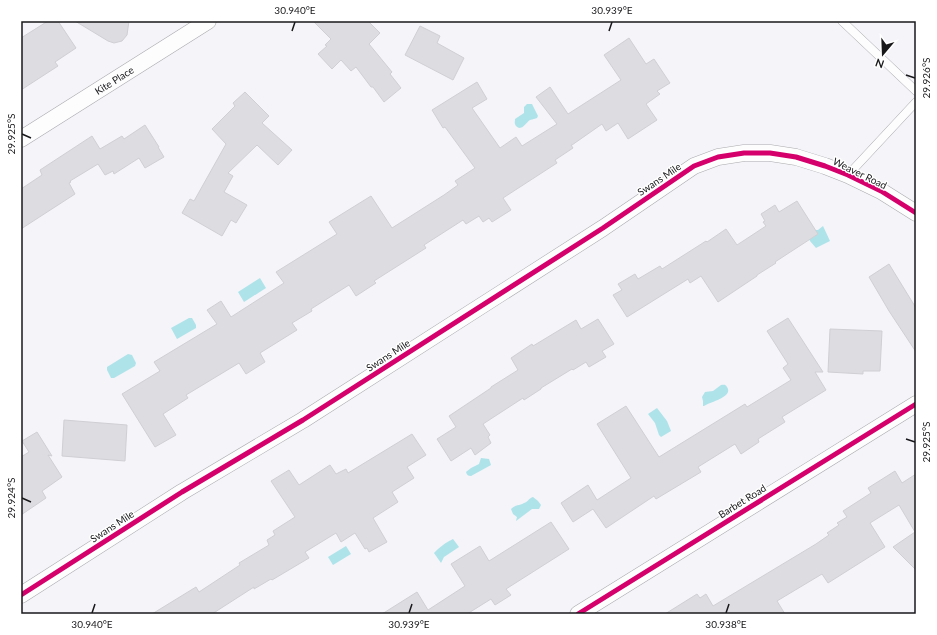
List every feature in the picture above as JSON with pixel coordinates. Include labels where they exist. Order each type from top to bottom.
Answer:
[{"type":"street","name":"Kite Place","points":[[21,140],[208,21]]},
{"type":"street","name":"Swans Mile","points":[[21,595],[182,492],[303,420],[603,228],[694,166],[718,157],[744,153],[770,153]]},
{"type":"street","name":"Weaver Road","points":[[770,153],[796,157],[848,175],[916,212]]},
{"type":"street","name":"Barbet Road","points":[[578,614],[916,404]]},
{"type":"lane","points":[[842,21],[916,91]]},
{"type":"lane","points":[[848,175],[916,102]]},
{"type":"water","points":[[527,104],[532,104],[538,116],[537,118],[530,120],[522,127],[518,128],[515,124],[515,119],[524,113],[524,107]]},
{"type":"water","points":[[823,226],[830,241],[816,248],[808,236],[814,230],[818,230]]},
{"type":"water","points":[[260,278],[266,288],[244,302],[238,292]]},
{"type":"water","points":[[189,318],[192,318],[196,328],[177,339],[171,328]]},
{"type":"water","points":[[128,354],[132,355],[136,363],[135,366],[114,378],[111,378],[107,367]]},
{"type":"water","points":[[721,385],[725,385],[727,387],[727,394],[720,399],[703,406],[702,397],[705,392],[713,391]]},
{"type":"water","points":[[657,408],[667,421],[671,431],[661,437],[655,423],[648,414]]},
{"type":"water","points":[[481,458],[489,459],[491,465],[471,476],[468,475],[466,472],[479,464]]},
{"type":"water","points":[[533,497],[541,505],[539,509],[532,509],[516,521],[517,517],[513,514],[511,509]]},
{"type":"water","points":[[453,539],[459,547],[444,557],[441,563],[434,553]]},
{"type":"water","points":[[346,546],[351,554],[333,565],[328,557]]},
{"type":"building","points":[[48,21],[58,21],[76,48],[55,62],[58,66],[21,90],[21,38]]},
{"type":"building","points":[[75,21],[129,21],[127,35],[122,41],[114,43],[108,41]]},
{"type":"building","points":[[313,21],[368,21],[380,33],[369,44],[392,72],[390,74],[401,88],[384,102],[356,67],[351,71],[341,60],[332,69],[318,54],[327,46],[325,45],[331,39]]},
{"type":"building","points":[[420,26],[440,36],[437,43],[464,58],[453,80],[405,55]]},
{"type":"building","points":[[629,38],[646,64],[654,59],[670,83],[657,91],[660,94],[646,104],[657,120],[628,139],[618,123],[606,131],[602,124],[571,145],[573,148],[555,160],[557,163],[503,198],[511,210],[492,222],[489,218],[483,222],[479,216],[466,224],[463,220],[424,245],[426,248],[374,281],[376,283],[356,296],[349,285],[311,309],[312,311],[292,323],[297,330],[260,353],[265,362],[246,374],[239,363],[186,395],[188,398],[163,414],[176,435],[155,447],[122,394],[160,371],[154,362],[217,324],[207,310],[221,301],[231,317],[284,283],[276,272],[337,234],[329,222],[371,196],[392,228],[458,185],[455,181],[475,168],[445,127],[443,128],[432,110],[477,82],[487,99],[472,108],[500,148],[516,137],[522,146],[557,124],[536,97],[550,87],[568,114],[621,80],[604,55]]},
{"type":"building","points":[[245,92],[269,116],[262,123],[292,150],[278,165],[257,145],[228,173],[233,176],[224,192],[247,205],[236,223],[231,220],[222,236],[182,213],[190,199],[194,201],[226,144],[212,129],[235,106],[233,103]]},
{"type":"building","points":[[145,125],[164,157],[145,168],[139,158],[114,174],[113,171],[105,175],[98,164],[70,181],[71,182],[69,183],[75,194],[21,229],[21,189],[42,175],[40,170],[92,136],[100,149],[122,136],[124,139]]},
{"type":"building","points":[[797,201],[818,234],[718,302],[701,276],[690,283],[688,279],[627,317],[613,295],[622,290],[618,284],[635,274],[638,279],[660,266],[662,269],[726,229],[737,245],[766,226],[763,222],[765,221],[761,214],[775,205],[779,212]]},
{"type":"building","points":[[889,264],[916,308],[916,352],[869,277]]},
{"type":"building","points":[[788,318],[823,372],[815,372],[826,390],[782,417],[785,422],[758,439],[759,442],[741,454],[735,444],[698,467],[701,472],[656,499],[654,496],[606,528],[593,509],[573,522],[561,503],[588,485],[597,500],[631,478],[597,424],[626,406],[659,457],[745,404],[747,407],[791,380],[783,368],[788,364],[767,331]]},
{"type":"building","points":[[598,319],[614,344],[602,351],[606,357],[589,367],[586,362],[573,370],[572,369],[483,424],[490,435],[488,437],[491,443],[475,455],[471,448],[451,461],[437,439],[456,427],[449,416],[518,370],[511,358],[532,344],[533,346],[576,320],[581,329]]},
{"type":"building","points":[[830,329],[882,331],[880,371],[863,371],[863,374],[828,372]]},
{"type":"building","points":[[64,420],[127,425],[125,461],[62,456]]},
{"type":"building","points":[[37,432],[52,456],[48,455],[62,477],[42,491],[46,498],[21,515],[21,457],[29,452],[22,441]]},
{"type":"building","points":[[412,434],[426,455],[407,467],[414,478],[392,492],[398,502],[373,518],[387,542],[369,552],[367,548],[365,549],[355,533],[341,542],[336,533],[305,552],[309,558],[272,580],[271,579],[254,589],[254,587],[212,614],[152,614],[196,587],[199,592],[240,565],[239,563],[269,545],[267,540],[275,535],[273,531],[295,517],[271,481],[289,470],[299,485],[330,465],[336,474],[346,469],[348,473]]},
{"type":"building","points":[[895,471],[902,483],[916,474],[916,570],[893,547],[915,532],[899,505],[870,523],[885,547],[828,583],[822,574],[777,601],[785,614],[665,614],[697,594],[700,598],[706,594],[713,606],[816,544],[829,535],[827,533],[839,525],[837,523],[847,517],[843,511],[871,493],[868,488]]},
{"type":"building","points":[[551,522],[569,549],[506,589],[511,595],[495,605],[491,599],[467,614],[382,614],[417,592],[428,610],[465,586],[451,564],[480,546],[489,561]]},
{"type":"cycle path","points":[[21,595],[182,492],[303,420],[603,228],[694,166],[718,157],[744,153],[770,153],[796,157],[848,175],[881,191],[916,213]]},
{"type":"cycle path","points":[[578,614],[916,404]]}]
